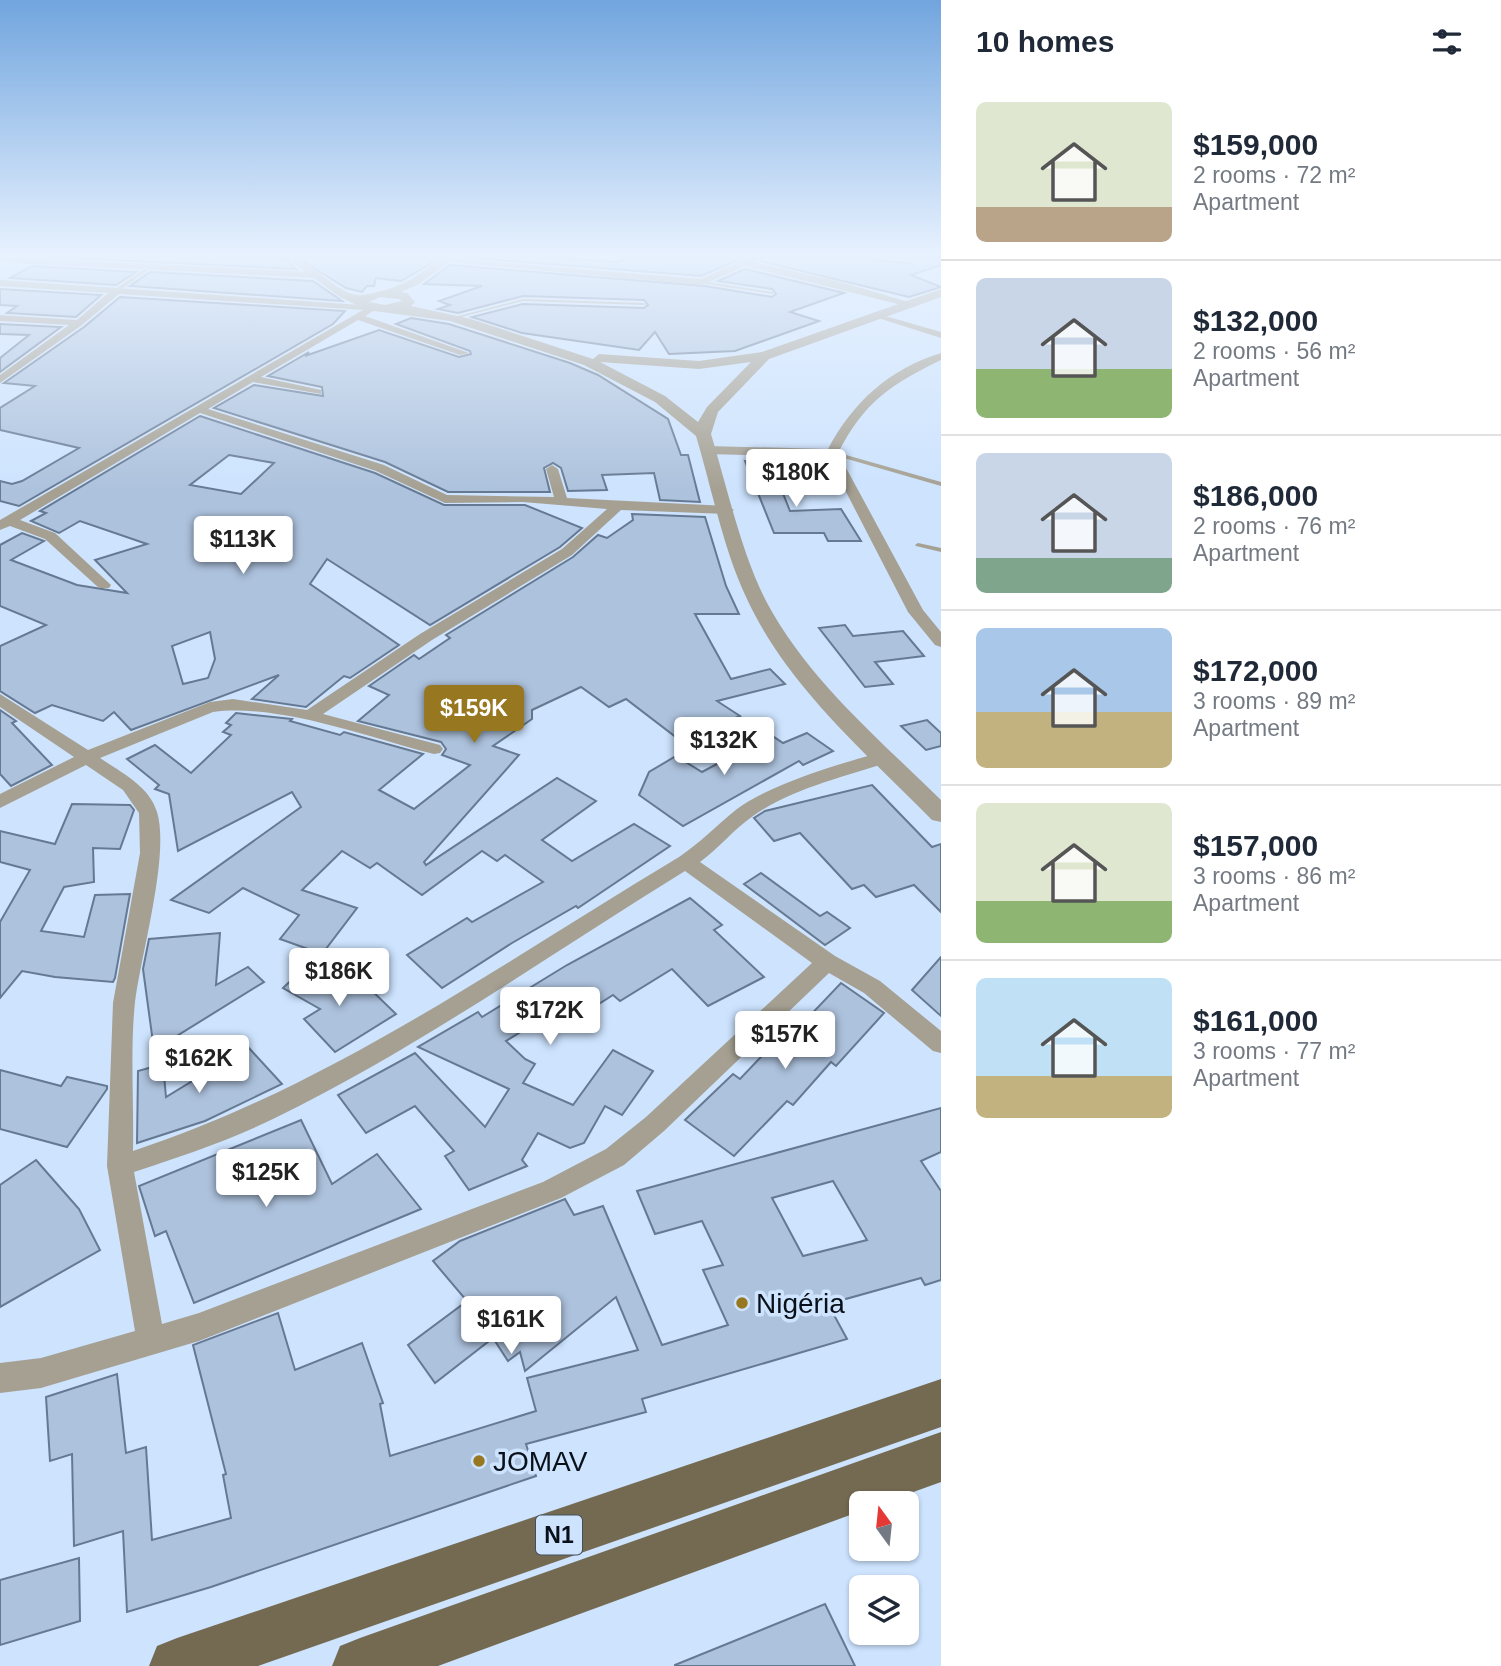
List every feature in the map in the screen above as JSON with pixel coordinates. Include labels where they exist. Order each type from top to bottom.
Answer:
[{"type":"main road","name":"N1","points":[[177,1666],[941,1403]]},
{"type":"main road","name":"N1","points":[[360,1666],[941,1457]]},
{"type":"street","points":[[0,380],[63,335]]},
{"type":"street","points":[[5,524],[325,335]]},
{"type":"street","points":[[409,335],[464,354]]},
{"type":"street","points":[[512,335],[578,356],[610,370],[666,402],[705,442],[832,453]]},
{"type":"street","points":[[578,356],[673,365],[719,364],[764,356],[823,335]]},
{"type":"street","points":[[764,356],[712,410],[705,422],[705,442],[756,599],[789,656],[883,758],[941,814]]},
{"type":"street","points":[[832,453],[848,421],[869,394],[941,356]]},
{"type":"street","points":[[253,379],[317,392]]},
{"type":"street","points":[[201,410],[380,468],[445,499],[523,498],[617,506],[727,510]]},
{"type":"street","points":[[832,453],[916,612],[941,642]]},
{"type":"street","points":[[552,469],[560,488],[561,502]]},
{"type":"street","points":[[310,716],[437,630],[568,551],[593,533],[617,506]]},
{"type":"street","points":[[5,524],[50,536],[104,585]]},
{"type":"street","points":[[0,699],[129,786],[140,797],[148,813],[150,853],[124,1003],[120,1166],[151,1340]]},
{"type":"street","points":[[0,802],[88,757],[210,707],[233,704],[310,716],[434,749]]},
{"type":"street","points":[[120,1166],[210,1135],[287,1101],[466,1001],[686,862],[712,844],[745,812],[780,793],[883,758]]},
{"type":"street","points":[[686,862],[827,962],[872,987],[941,1044]]},
{"type":"street","points":[[0,1378],[41,1373],[107,1356],[199,1327],[355,1269],[552,1190],[615,1157],[655,1124],[827,962]]},
{"type":"lane","points":[[832,453],[941,484]]},
{"type":"lane","points":[[918,545],[941,550]]},
{"type":"building","points":[[22,335],[50,335],[0,372],[0,358],[29,335]]},
{"type":"building","points":[[73,335],[314,335],[19,506],[0,501],[0,481],[12,484],[22,481],[79,448],[0,430],[0,408],[35,386],[4,383]]},
{"type":"building","points":[[365,335],[393,335],[459,357],[471,354],[470,351],[425,335],[482,335],[570,363],[598,375],[668,419],[681,455],[688,455],[700,502],[660,500],[654,473],[602,475],[607,490],[568,491],[561,468],[553,463],[544,468],[550,492],[448,492],[385,462],[214,408],[254,385],[323,396],[322,387],[268,376],[309,352],[305,356]]},
{"type":"building","points":[[534,335],[653,335],[639,350]]},
{"type":"building","points":[[657,335],[781,335],[735,351],[669,354]]},
{"type":"building","points":[[200,416],[375,473],[444,505],[525,505],[582,528],[560,547],[430,625],[327,559],[310,584],[399,645],[350,678],[344,676],[306,707],[252,699],[279,675],[131,730],[114,712],[103,721],[52,705],[35,713],[0,691],[0,646],[46,625],[0,606],[0,545],[22,533],[44,541],[11,560],[77,585],[127,593],[95,560],[147,544],[80,521],[59,533],[31,521],[46,513],[40,511]],"holes":[[[229,455],[274,463],[241,494],[190,485]],[[210,632],[215,659],[208,678],[183,684],[172,646]]]},
{"type":"building","points":[[745,461],[770,461],[790,511],[841,509],[861,541],[828,541],[824,533],[774,533]]},
{"type":"building","points":[[632,514],[705,517],[726,586],[739,614],[695,614],[731,679],[770,669],[785,684],[717,701],[740,716],[681,741],[626,699],[609,707],[581,687],[532,710],[532,719],[493,746],[519,755],[424,862],[426,865],[557,778],[596,801],[542,840],[572,861],[634,824],[670,846],[578,908],[576,906],[512,943],[442,988],[407,955],[467,918],[472,922],[543,882],[505,855],[497,861],[482,851],[422,895],[377,863],[370,868],[342,851],[302,890],[357,908],[322,954],[280,939],[299,915],[243,888],[209,913],[171,900],[301,807],[292,792],[178,851],[169,794],[155,789],[159,785],[127,759],[155,745],[191,773],[231,735],[223,732],[231,725],[226,723],[236,713],[292,719],[290,721],[340,735],[344,732],[423,754],[379,790],[414,809],[470,765],[442,755],[446,749],[441,742],[358,721],[389,695],[369,686],[414,655],[419,659],[450,638],[446,635],[573,557],[598,535],[607,538],[633,520]]},
{"type":"building","points":[[845,625],[853,636],[903,631],[924,656],[875,662],[893,684],[865,687],[819,628]]},
{"type":"building","points":[[0,710],[16,721],[12,723],[52,765],[11,786],[0,774]]},
{"type":"building","points":[[927,720],[941,733],[941,746],[926,750],[901,726]]},
{"type":"building","points":[[807,733],[833,751],[803,765],[799,761],[683,826],[639,795],[649,772],[676,756],[702,772],[771,735],[783,743]]},
{"type":"building","points":[[872,785],[932,847],[941,844],[941,912],[914,885],[876,897],[864,885],[852,889],[800,833],[774,841],[754,818],[765,811]]},
{"type":"building","points":[[72,804],[130,805],[134,810],[120,849],[93,848],[94,882],[64,887],[41,931],[84,937],[95,895],[130,894],[115,978],[113,982],[22,971],[0,998],[0,922],[30,870],[0,862],[0,831],[55,844]]},
{"type":"building","points":[[761,873],[820,916],[827,912],[850,928],[825,945],[744,884]]},
{"type":"building","points":[[690,898],[722,925],[714,930],[764,977],[708,1006],[672,969],[620,1001],[613,995],[558,1030],[545,1017],[506,1041],[525,1059],[535,1064],[523,1083],[573,1105],[613,1050],[653,1071],[622,1115],[605,1106],[584,1143],[570,1148],[538,1133],[522,1160],[527,1166],[469,1190],[445,1156],[454,1151],[415,1106],[366,1133],[338,1095],[415,1053],[485,1127],[509,1089],[418,1047],[478,1012],[482,1017],[567,965]]},
{"type":"building","points":[[220,933],[216,985],[248,967],[264,982],[154,1050],[143,969],[149,939]]},
{"type":"building","points":[[941,957],[941,1016],[912,990]]},
{"type":"building","points":[[306,966],[349,992],[364,983],[396,1014],[335,1052],[304,1019],[320,1009],[283,988]]},
{"type":"building","points":[[841,983],[884,1013],[836,1066],[831,1062],[793,1105],[787,1101],[734,1156],[685,1120],[733,1074],[740,1079],[777,1040],[783,1044]]},
{"type":"building","points":[[248,1047],[282,1084],[205,1121],[137,1143],[138,1071],[163,1064],[166,1097]]},
{"type":"building","points":[[0,1070],[61,1086],[67,1077],[107,1086],[107,1089],[67,1147],[0,1129]]},
{"type":"building","points":[[941,1108],[941,1152],[921,1161],[941,1191],[941,1280],[925,1285],[921,1278],[828,1304],[847,1339],[642,1399],[646,1412],[526,1444],[536,1476],[211,1587],[127,1612],[123,1531],[74,1546],[72,1454],[50,1461],[46,1397],[117,1374],[126,1453],[146,1447],[152,1540],[231,1518],[223,1475],[226,1474],[193,1345],[278,1313],[295,1370],[362,1343],[383,1403],[380,1404],[390,1456],[536,1411],[527,1378],[638,1350],[616,1297],[525,1371],[520,1352],[508,1361],[493,1338],[435,1383],[408,1345],[467,1301],[433,1261],[460,1241],[565,1199],[574,1215],[603,1206],[662,1345],[728,1325],[703,1270],[723,1265],[702,1221],[655,1234],[637,1191]],"holes":[[[833,1181],[867,1240],[803,1256],[772,1198]]]},
{"type":"building","points":[[301,1120],[332,1184],[377,1154],[421,1209],[194,1303],[166,1231],[155,1236],[139,1186]]},
{"type":"building","points":[[36,1160],[79,1209],[100,1250],[0,1307],[0,1185]]},
{"type":"building","points":[[79,1558],[80,1621],[0,1645],[0,1580]]},
{"type":"building","points":[[825,1604],[855,1666],[675,1666],[675,1665]]},
{"type":"place","name":"Nigéria","points":[[742,1303]]},
{"type":"place","name":"JOMAV","points":[[479,1461]]}]
